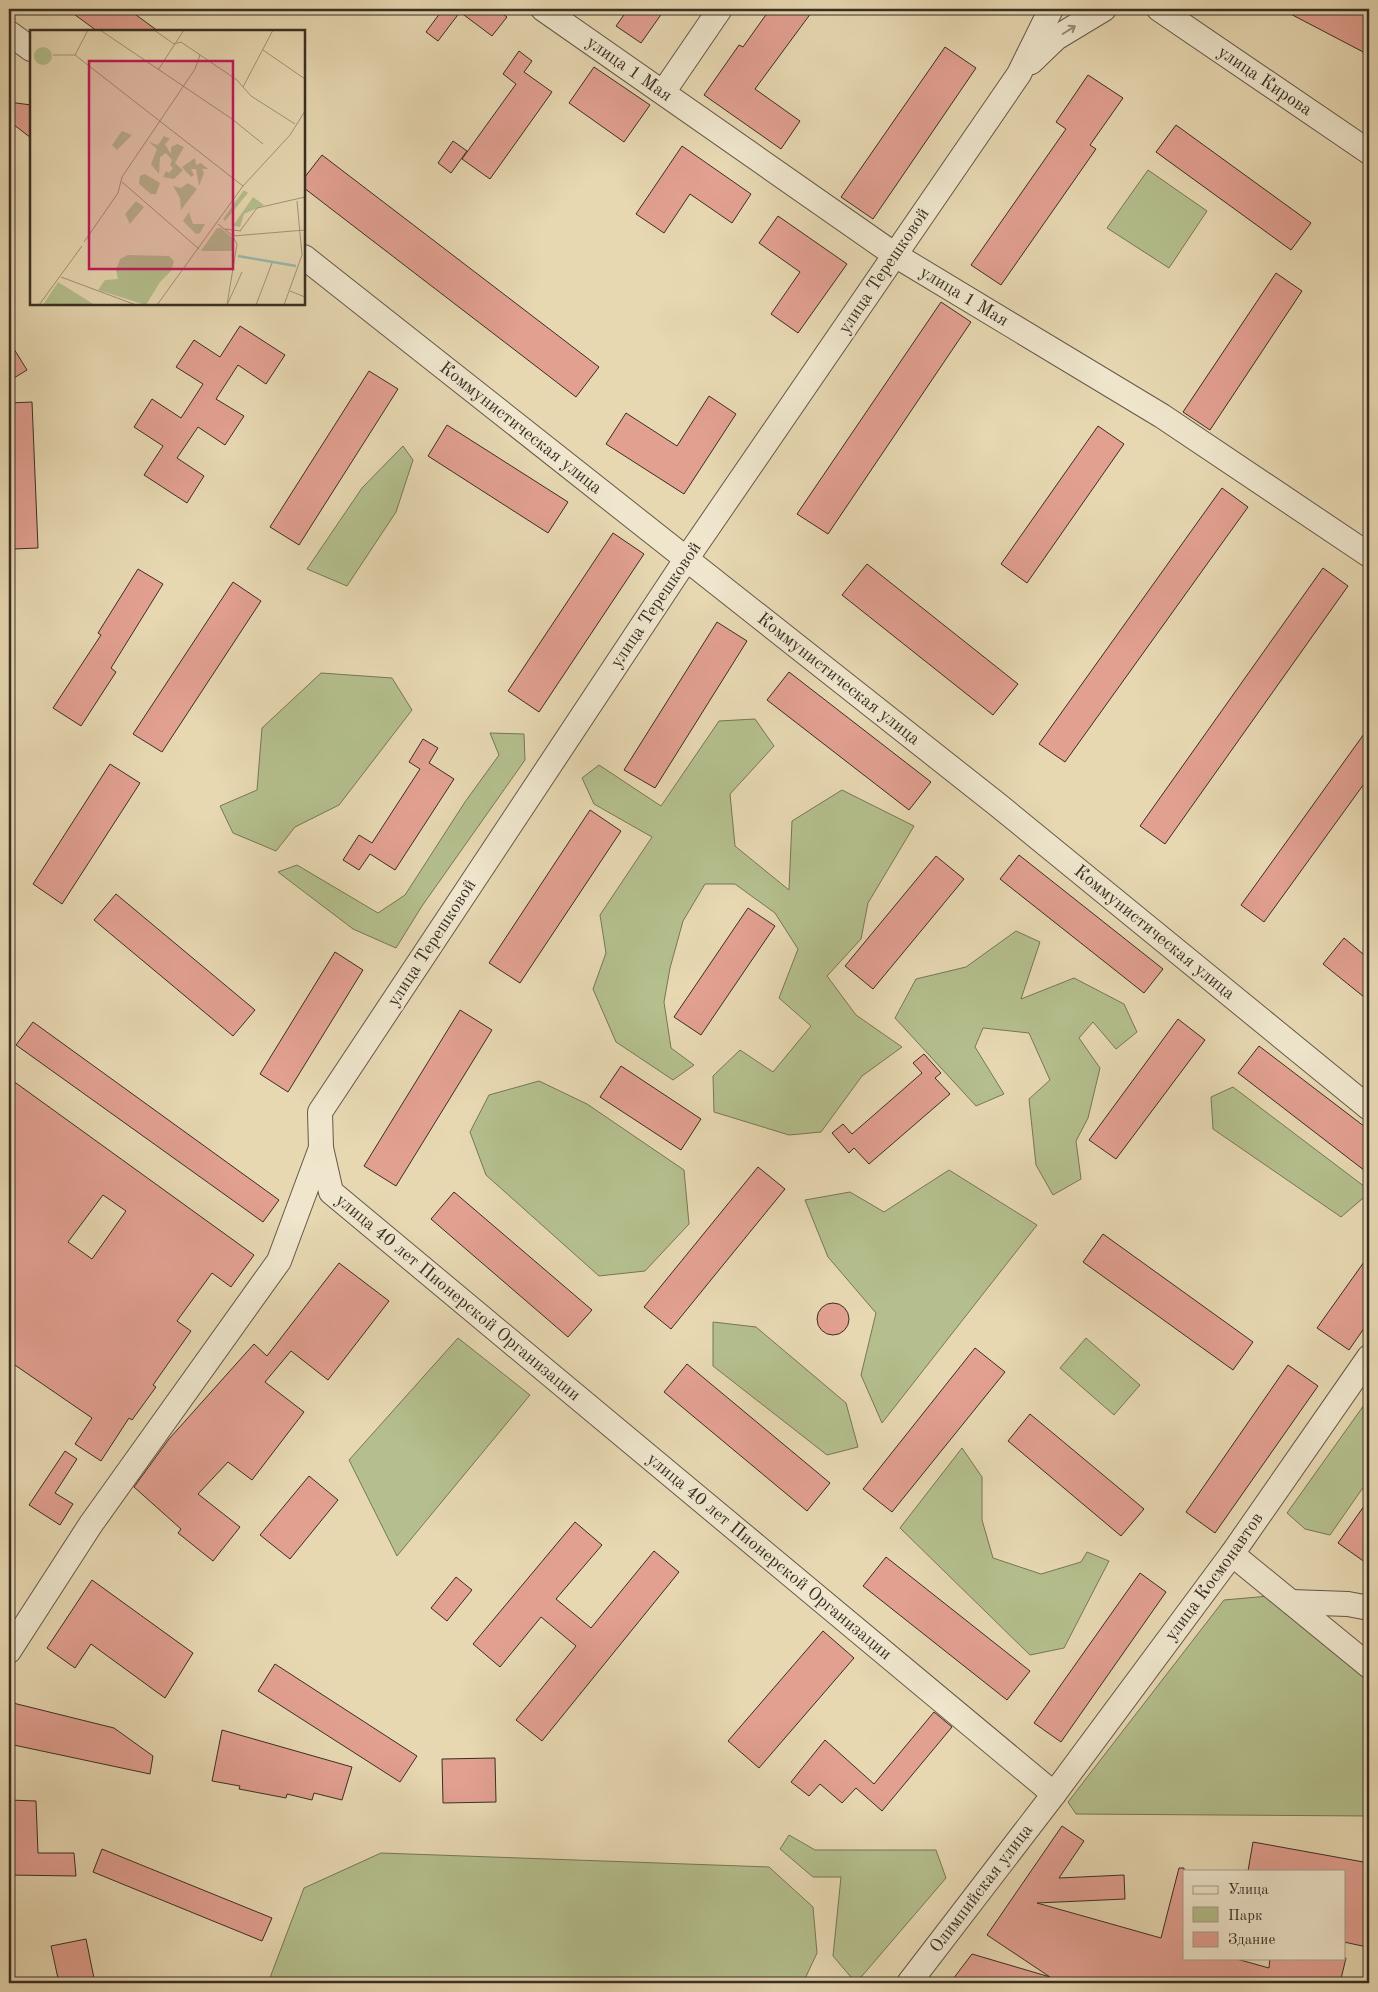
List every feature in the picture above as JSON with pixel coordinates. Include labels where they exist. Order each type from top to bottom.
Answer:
[{"type":"street","name":"улица 1 Мая","points":[[543,9],[895,255],[1162,416],[1369,556]]},
{"type":"street","points":[[664,92],[720,9]]},
{"type":"street","name":"улица Терешковой","points":[[321,1148],[320,1112],[686,558],[1019,74],[1051,9]]},
{"type":"street","name":"улица Терешковой","points":[[1019,74],[1056,38],[1104,9]]},
{"type":"street","name":"улица Кирова","points":[[1159,9],[1369,152]]},
{"type":"street","points":[[9,33],[30,48]]},
{"type":"street","name":"Коммунистическая улица","points":[[305,258],[998,805],[1369,1108]]},
{"type":"street","points":[[9,1651],[91,1524],[279,1261],[321,1148]]},
{"type":"street","name":"улица 40 лет Пионерской Организации","points":[[321,1148],[331,1192],[1054,1794]]},
{"type":"street","name":"улица Космонавтов","points":[[1054,1794],[1232,1554],[1369,1357]]},
{"type":"street","points":[[1232,1554],[1369,1666]]},
{"type":"street","points":[[1292,1602],[1348,1604],[1369,1608]]},
{"type":"street","name":"Олимпийская улица","points":[[909,1983],[1054,1794]]},
{"type":"green space","points":[[1148,170],[1207,211],[1169,268],[1107,228]]},
{"type":"green space","points":[[403,446],[413,460],[396,512],[347,586],[307,569],[362,488]]},
{"type":"green space","points":[[321,673],[392,678],[412,710],[339,805],[295,827],[276,851],[233,833],[220,806],[257,790],[262,728]]},
{"type":"green space","points":[[755,719],[774,746],[730,794],[735,846],[789,890],[792,821],[842,790],[914,826],[868,903],[861,939],[827,976],[856,1015],[902,1047],[862,1076],[821,1132],[789,1135],[714,1112],[713,1076],[740,1050],[773,1072],[811,1026],[779,998],[798,949],[775,913],[735,884],[705,884],[683,921],[670,968],[664,1002],[671,1048],[694,1065],[673,1080],[616,1042],[593,989],[606,953],[600,915],[652,837],[594,804],[582,778],[599,765],[661,806],[719,721]]},
{"type":"green space","points":[[490,733],[524,734],[525,760],[422,906],[396,948],[353,929],[278,872],[297,865],[378,913],[405,895],[465,802],[499,755]]},
{"type":"green space","points":[[1016,931],[1040,942],[1021,999],[1074,978],[1124,1004],[1137,1032],[1116,1049],[1093,1022],[1079,1038],[1100,1068],[1088,1118],[1076,1141],[1081,1179],[1053,1195],[1036,1165],[1029,1099],[1050,1080],[1029,1033],[983,1028],[975,1047],[1004,1094],[976,1106],[895,1018],[916,979],[966,967]]},
{"type":"green space","points":[[539,1081],[587,1104],[684,1170],[689,1224],[645,1271],[599,1276],[486,1175],[470,1132],[489,1095]]},
{"type":"green space","points":[[1233,1087],[1369,1190],[1369,1193],[1341,1217],[1213,1129],[1211,1097]]},
{"type":"green space","points":[[949,1170],[1037,1225],[882,1423],[861,1375],[876,1313],[828,1257],[805,1200],[850,1192],[884,1212]]},
{"type":"green space","points":[[713,1322],[756,1327],[846,1403],[858,1447],[827,1455],[713,1366]]},
{"type":"green space","points":[[458,1338],[530,1395],[397,1556],[349,1460]]},
{"type":"green space","points":[[1086,1338],[1140,1385],[1114,1415],[1060,1368]]},
{"type":"green space","points":[[1369,1398],[1369,1479],[1330,1535],[1305,1529],[1287,1513]]},
{"type":"green space","points":[[962,1448],[982,1477],[982,1520],[993,1558],[1041,1574],[1081,1562],[1087,1552],[1109,1561],[1064,1648],[1030,1655],[900,1528]]},
{"type":"green space","points":[[1269,1596],[1325,1641],[1369,1683],[1369,1816],[1076,1814],[1068,1802],[1224,1600]]},
{"type":"green space","points":[[789,1835],[815,1850],[936,1850],[946,1878],[856,1983],[833,1956],[841,1877],[813,1877],[780,1849]]},
{"type":"green space","points":[[381,1853],[769,1867],[813,1907],[817,1953],[803,1983],[268,1983],[304,1888]]},
{"type":"building","points":[[67,9],[128,9],[157,30],[96,30]]},
{"type":"building","points":[[443,9],[496,9],[507,17],[492,36],[460,12],[438,41],[426,32]]},
{"type":"building","points":[[628,9],[665,9],[641,43],[616,26]]},
{"type":"building","points":[[770,9],[814,9],[755,89],[800,121],[781,149],[704,95],[739,45],[743,47]]},
{"type":"building","points":[[1281,9],[1361,9],[1369,13],[1369,55]]},
{"type":"building","points":[[945,47],[976,68],[873,219],[841,197]]},
{"type":"building","points":[[519,51],[532,61],[524,72],[552,92],[490,179],[462,159],[516,84],[503,74]]},
{"type":"building","points":[[594,67],[650,105],[624,142],[569,103]]},
{"type":"building","points":[[1088,75],[1123,98],[1090,145],[1096,149],[1001,285],[971,265],[1066,129],[1056,122]]},
{"type":"building","points":[[9,102],[30,105],[30,137],[9,121]]},
{"type":"building","points":[[1176,125],[1311,223],[1291,250],[1156,152]]},
{"type":"building","points":[[453,141],[467,151],[451,173],[438,163]]},
{"type":"building","points":[[682,146],[751,194],[732,223],[690,194],[664,233],[636,214]]},
{"type":"building","points":[[322,155],[599,367],[576,397],[305,189],[305,177]]},
{"type":"building","points":[[778,216],[847,264],[798,333],[771,314],[800,272],[759,243]]},
{"type":"building","points":[[1276,273],[1302,291],[1210,430],[1183,412]]},
{"type":"building","points":[[941,302],[971,322],[828,534],[797,514]]},
{"type":"building","points":[[240,326],[285,355],[266,384],[238,365],[216,399],[244,416],[225,445],[198,427],[177,458],[204,476],[187,503],[144,475],[163,446],[134,427],[152,399],[181,418],[203,384],[176,367],[194,340],[220,357]]},
{"type":"building","points":[[9,341],[27,370],[9,381]]},
{"type":"building","points":[[369,371],[398,389],[299,545],[270,527]]},
{"type":"building","points":[[709,396],[736,414],[684,494],[606,444],[626,413],[677,446]]},
{"type":"building","points":[[32,402],[38,548],[13,549],[9,403]]},
{"type":"building","points":[[447,425],[568,502],[548,533],[428,456]]},
{"type":"building","points":[[1098,426],[1124,444],[1027,583],[1001,564]]},
{"type":"building","points":[[1222,488],[1248,507],[1065,762],[1039,744]]},
{"type":"building","points":[[613,533],[644,554],[539,712],[508,691]]},
{"type":"building","points":[[867,564],[1018,684],[993,715],[842,595]]},
{"type":"building","points":[[1323,568],[1348,586],[1165,844],[1140,826]]},
{"type":"building","points":[[138,569],[163,584],[111,668],[116,672],[81,726],[53,708],[101,635],[98,633]]},
{"type":"building","points":[[233,582],[261,601],[162,752],[133,734]]},
{"type":"building","points":[[717,622],[747,641],[655,788],[624,770]]},
{"type":"building","points":[[789,672],[931,782],[909,810],[767,700]]},
{"type":"building","points":[[1369,727],[1369,777],[1264,922],[1241,905]]},
{"type":"building","points":[[423,739],[438,748],[429,763],[454,779],[395,870],[370,854],[359,870],[343,860],[359,835],[372,843],[420,769],[409,762]]},
{"type":"building","points":[[110,764],[140,783],[62,904],[33,884]]},
{"type":"building","points":[[590,810],[621,831],[520,983],[489,963]]},
{"type":"building","points":[[1019,855],[1163,969],[1144,993],[1000,879]]},
{"type":"building","points":[[936,856],[964,879],[873,989],[845,966]]},
{"type":"building","points":[[116,894],[255,1010],[233,1036],[94,920]]},
{"type":"building","points":[[748,908],[775,926],[701,1035],[674,1017]]},
{"type":"building","points":[[1344,938],[1369,959],[1369,1001],[1323,964]]},
{"type":"building","points":[[335,952],[363,970],[288,1092],[260,1074]]},
{"type":"building","points":[[460,1010],[492,1030],[396,1186],[364,1166]]},
{"type":"building","points":[[1178,1019],[1205,1040],[1116,1159],[1089,1140]]},
{"type":"building","points":[[33,1022],[279,1200],[263,1222],[16,1045]]},
{"type":"building","points":[[1259,1046],[1369,1130],[1369,1174],[1238,1073]]},
{"type":"building","points":[[924,1054],[941,1073],[935,1078],[950,1094],[869,1164],[854,1148],[849,1153],[832,1133],[843,1124],[852,1134],[922,1073],[913,1063]]},
{"type":"building","points":[[621,1066],[701,1119],[681,1150],[600,1097]]},
{"type":"building","points":[[9,1078],[254,1255],[231,1287],[212,1273],[177,1321],[191,1331],[153,1385],[156,1387],[132,1420],[129,1418],[101,1461],[75,1444],[92,1418],[9,1361]],"holes":[[[103,1195],[126,1211],[92,1259],[68,1242]]]},
{"type":"building","points":[[758,1167],[785,1189],[671,1329],[644,1307]]},
{"type":"building","points":[[454,1192],[592,1310],[568,1337],[431,1219]]},
{"type":"building","points":[[1103,1234],[1253,1342],[1233,1370],[1083,1262]]},
{"type":"building","points":[[1369,1255],[1369,1321],[1349,1350],[1317,1328]]},
{"type":"building","points":[[339,1263],[389,1301],[328,1380],[291,1351],[265,1382],[304,1412],[252,1480],[228,1462],[198,1494],[240,1527],[213,1561],[178,1533],[181,1529],[134,1487],[169,1439],[254,1344],[267,1356]]},
{"type":"building","points":[[833,1303],[839,1304],[844,1308],[848,1313],[848,1325],[844,1330],[839,1334],[833,1335],[827,1334],[822,1330],[818,1325],[817,1319],[818,1313],[822,1308],[827,1304]]},
{"type":"building","points":[[975,1348],[1005,1372],[892,1512],[863,1489]]},
{"type":"building","points":[[687,1364],[830,1483],[807,1511],[664,1392]]},
{"type":"building","points":[[1288,1365],[1318,1386],[1215,1533],[1186,1512]]},
{"type":"building","points":[[1030,1414],[1144,1509],[1121,1536],[1008,1441]]},
{"type":"building","points":[[65,1451],[77,1459],[55,1493],[73,1504],[60,1525],[29,1505]]},
{"type":"building","points":[[309,1476],[338,1500],[290,1559],[260,1535]]},
{"type":"building","points":[[1369,1499],[1369,1565],[1338,1543]]},
{"type":"building","points":[[575,1522],[602,1545],[556,1599],[591,1628],[654,1551],[679,1572],[542,1741],[516,1720],[576,1646],[541,1617],[500,1667],[473,1644]]},
{"type":"building","points":[[886,1557],[1030,1671],[1007,1700],[863,1586]]},
{"type":"building","points":[[1140,1573],[1166,1592],[1061,1742],[1034,1723]]},
{"type":"building","points":[[456,1577],[472,1590],[447,1621],[431,1608]]},
{"type":"building","points":[[92,1580],[193,1653],[165,1698],[91,1644],[75,1668],[47,1648]]},
{"type":"building","points":[[823,1631],[854,1658],[759,1768],[728,1741]]},
{"type":"building","points":[[275,1664],[417,1756],[400,1782],[258,1691]]},
{"type":"building","points":[[9,1702],[114,1728],[153,1756],[150,1774],[9,1744]]},
{"type":"building","points":[[934,1712],[952,1727],[882,1811],[856,1788],[842,1803],[820,1784],[809,1796],[791,1782],[825,1740],[874,1784]]},
{"type":"building","points":[[222,1730],[352,1767],[342,1800],[314,1793],[312,1800],[287,1794],[286,1798],[239,1789],[240,1786],[212,1781]]},
{"type":"building","points":[[495,1758],[496,1802],[443,1803],[442,1759]]},
{"type":"building","points":[[9,1800],[36,1801],[38,1853],[74,1853],[76,1876],[9,1875]]},
{"type":"building","points":[[1062,1826],[1084,1841],[1059,1878],[1124,1875],[1125,1899],[1037,1903],[1161,1938],[1179,1868],[1184,1868],[1183,1960],[1240,1960],[1269,1968],[1270,1960],[1346,1960],[1340,1983],[950,1983],[972,1954],[1050,1977],[987,1935]]},
{"type":"building","points":[[1253,1842],[1369,1863],[1369,1938],[1367,1947],[1346,1942],[1346,1870],[1248,1870]]},
{"type":"building","points":[[102,1849],[272,1918],[262,1941],[93,1872]]},
{"type":"building","points":[[86,1939],[95,1983],[59,1983],[51,1946]]}]
